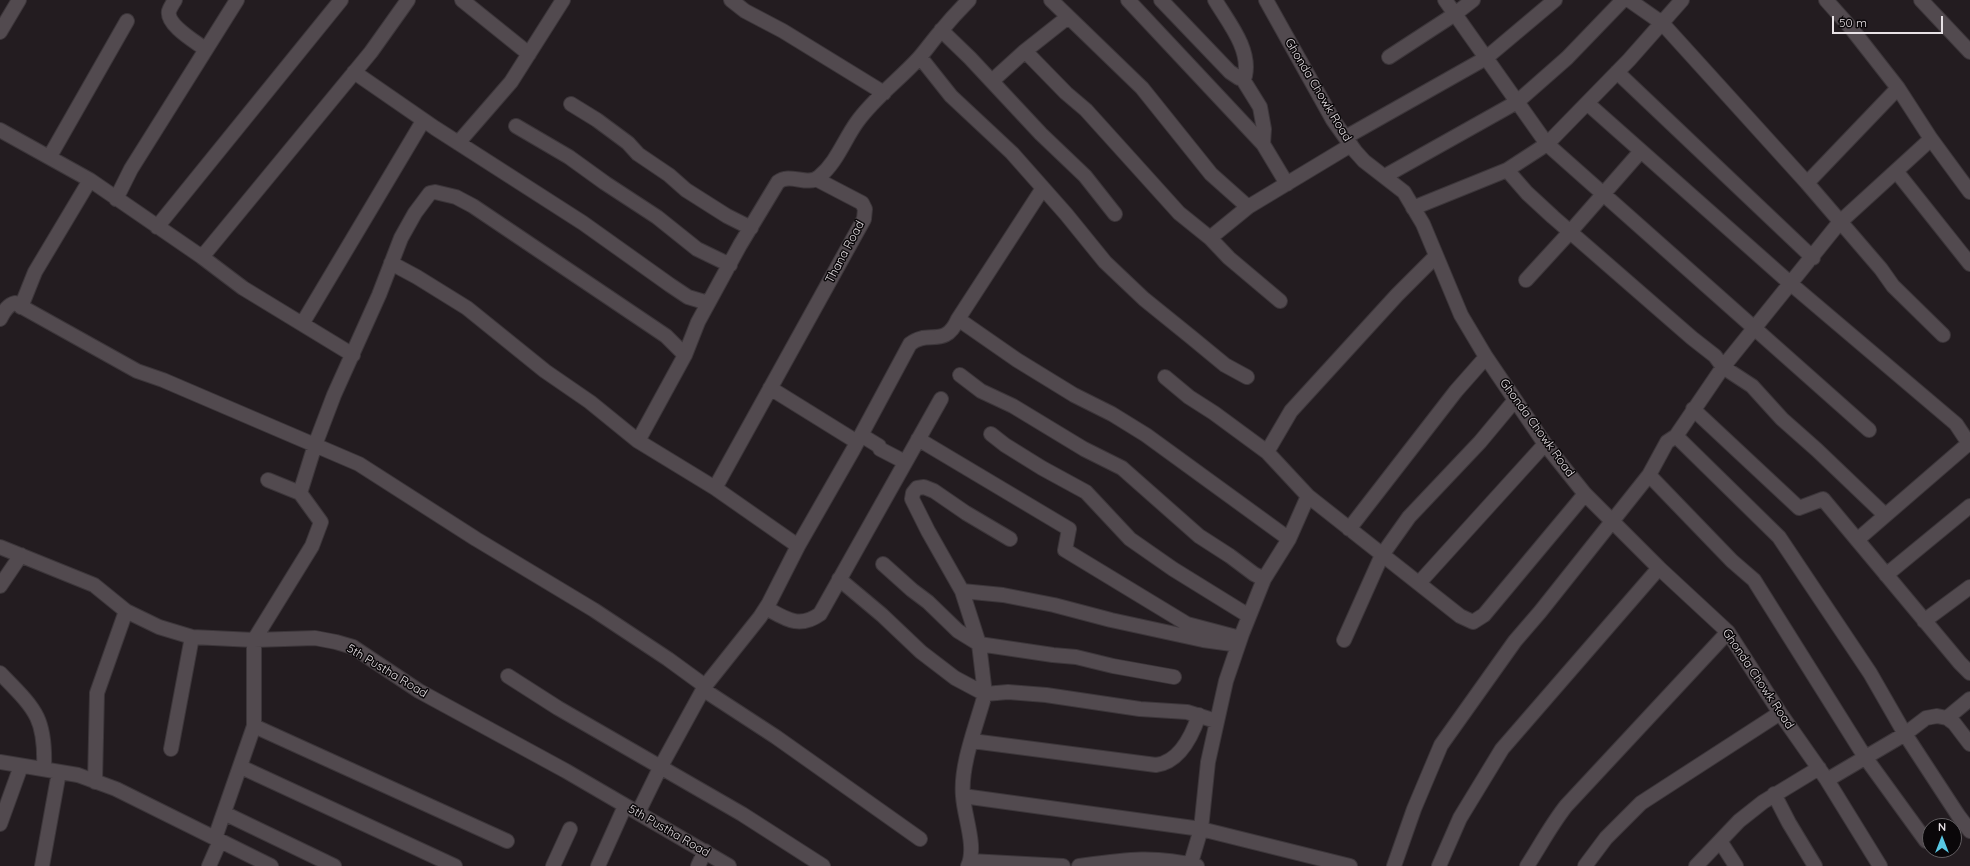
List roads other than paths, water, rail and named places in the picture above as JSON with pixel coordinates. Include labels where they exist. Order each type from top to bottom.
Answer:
[{"type":"street","points":[[0,32],[19,0]]},
{"type":"street","points":[[175,0],[169,12],[170,19],[177,29],[205,49]]},
{"type":"street","points":[[116,199],[131,169],[205,49],[238,0]]},
{"type":"street","points":[[202,257],[231,224],[279,162],[371,52],[408,0]]},
{"type":"street","points":[[462,0],[529,54]]},
{"type":"street","points":[[458,143],[511,82],[563,0]]},
{"type":"street","points":[[731,0],[745,11],[783,31],[884,93]]},
{"type":"street","points":[[638,441],[684,355],[708,303],[778,182],[782,179],[790,178],[808,181],[816,179],[842,150],[857,122],[920,57],[941,30],[969,0]]},
{"type":"street","points":[[1051,0],[1142,88],[1211,174],[1248,207]]},
{"type":"street","points":[[1128,0],[1263,144],[1287,184]]},
{"type":"street","points":[[1161,0],[1225,67],[1235,76],[1242,78],[1260,107],[1264,129],[1263,144]]},
{"type":"street","points":[[1215,0],[1243,48],[1246,70],[1245,76],[1242,78]]},
{"type":"street","points":[[1444,0],[1547,144],[1869,430]]},
{"type":"street","points":[[1389,57],[1455,14],[1473,0]]},
{"type":"street","points":[[1210,238],[1248,207],[1287,184],[1349,141],[1486,58],[1555,0]]},
{"type":"street","points":[[1385,176],[1517,102],[1567,58],[1623,0]]},
{"type":"street","points":[[1629,0],[1662,23],[1807,183],[1839,223],[1881,269],[1893,286],[1943,335]]},
{"type":"street","points":[[1413,208],[1507,170],[1547,144],[1617,72],[1682,0]]},
{"type":"street","points":[[1826,0],[1851,28],[1898,88],[1931,139],[1970,192]]},
{"type":"street","points":[[1921,0],[1970,52]]},
{"type":"street","name":"Ghonda Chowk Road","points":[[1269,1],[1333,120],[1364,161],[1404,192],[1423,224],[1461,315],[1486,357],[1545,444],[1585,494],[1659,568],[1719,622],[1728,632],[1780,713],[1827,780],[1880,866]]},
{"type":"street","points":[[157,227],[335,2]]},
{"type":"street","points":[[992,81],[1025,50],[1068,17]]},
{"type":"street","points":[[50,156],[127,21]]},
{"type":"street","points":[[941,30],[992,81],[1041,134],[1085,176],[1115,214]]},
{"type":"street","points":[[1025,50],[1066,93],[1086,110],[1179,213],[1210,238],[1229,258],[1280,301]]},
{"type":"street","points":[[920,57],[951,96],[1012,153],[1105,262],[1144,299],[1225,365],[1247,377]]},
{"type":"street","points":[[354,72],[423,121],[583,223],[688,297],[708,303]]},
{"type":"street","points":[[1617,72],[1812,258]]},
{"type":"street","points":[[1807,183],[1898,88]]},
{"type":"street","points":[[1587,103],[1791,284],[1956,424],[1970,444],[1857,540]]},
{"type":"street","points":[[571,104],[597,120],[628,143],[638,154],[669,175],[686,190],[726,216],[751,228]]},
{"type":"street","points":[[302,324],[423,121]]},
{"type":"street","points":[[516,126],[569,157],[606,183],[658,216],[697,249],[730,265]]},
{"type":"street","points":[[0,130],[50,156],[90,180],[202,257],[243,288],[353,355]]},
{"type":"street","points":[[1394,866],[1414,808],[1441,745],[1515,641],[1540,612],[1649,475],[1668,442],[1676,436],[1723,367],[1839,223],[1931,139]]},
{"type":"street","points":[[1526,280],[1641,151]]},
{"type":"street","points":[[1507,170],[1528,193],[1570,232],[1692,338],[1715,356],[1723,367],[1752,386],[1782,419],[1886,515]]},
{"type":"street","points":[[1896,171],[1970,264]]},
{"type":"street","name":"Thana Road","points":[[715,488],[864,219],[865,209],[862,203],[816,179]]},
{"type":"street","points":[[21,307],[35,272],[90,180]]},
{"type":"street","points":[[638,813],[660,768],[705,688],[766,608],[798,546],[859,439],[910,344],[914,340],[950,334],[958,319],[1043,188]]},
{"type":"street","points":[[300,493],[314,445],[334,395],[379,295],[401,238],[415,213],[430,193],[435,192],[456,197],[474,206],[666,336],[684,355]]},
{"type":"street","points":[[1267,452],[1291,411],[1397,295],[1436,256]]},
{"type":"street","points":[[391,263],[417,277],[467,308],[545,371],[590,402],[638,441],[715,488],[798,546]]},
{"type":"street","points":[[0,319],[10,304],[15,303],[137,371],[163,380],[359,464],[476,539],[594,610],[668,659],[705,688],[920,839]]},
{"type":"street","points":[[958,319],[1017,360],[1146,435],[1289,539]]},
{"type":"street","points":[[1349,529],[1456,391],[1486,357]]},
{"type":"street","points":[[960,375],[981,391],[1013,406],[1084,449],[1122,468],[1187,526],[1254,574],[1264,579]]},
{"type":"street","points":[[1165,377],[1190,397],[1267,452],[1308,496],[1467,620],[1473,622],[1478,620],[1585,494]]},
{"type":"street","points":[[770,388],[859,439],[879,446],[880,449],[905,462]]},
{"type":"street","points":[[766,608],[788,620],[800,622],[810,621],[820,614],[941,398]]},
{"type":"street","points":[[1344,640],[1382,555],[1409,517],[1480,442],[1515,400]]},
{"type":"street","points":[[1693,409],[1799,508],[1823,499],[1924,621],[1967,664]]},
{"type":"street","points":[[991,434],[1005,445],[1036,464],[1086,492],[1130,539],[1172,569],[1248,616]]},
{"type":"street","points":[[1676,436],[1778,537],[1870,673],[1906,734],[1958,815],[1970,831]]},
{"type":"street","points":[[918,438],[1069,529],[1065,550],[1187,624],[1239,641]]},
{"type":"street","points":[[1419,583],[1545,444]]},
{"type":"street","points":[[1649,475],[1732,561],[1754,580],[1865,757],[1922,835]]},
{"type":"street","points":[[209,866],[224,813],[254,726],[254,640],[312,546],[322,522],[300,493],[268,480]]},
{"type":"street","points":[[1010,539],[971,517],[934,491],[924,487],[917,488],[913,493],[912,499],[928,531],[962,591],[979,644],[985,694],[966,763],[963,796],[970,834],[969,864],[1063,866]]},
{"type":"street","points":[[1079,866],[1129,859],[1166,859],[1193,865],[1201,828],[1208,762],[1224,689],[1248,616],[1264,579],[1289,539],[1308,496]]},
{"type":"street","points":[[1886,575],[1970,506]]},
{"type":"street","name":"5th Pustha Road","points":[[0,547],[94,586],[126,611],[159,627],[192,637],[254,640],[315,638],[336,642],[353,648],[419,691],[626,806],[729,866]]},
{"type":"street","points":[[0,586],[20,555]]},
{"type":"street","points":[[883,564],[928,602],[958,631],[979,644],[1076,657],[1113,666],[1174,677]]},
{"type":"street","points":[[1439,866],[1460,818],[1502,749],[1659,568]]},
{"type":"street","points":[[839,579],[882,615],[921,652],[955,678],[985,694],[1008,692],[1046,695],[1140,709],[1187,712],[1216,721]]},
{"type":"street","points":[[1924,621],[1970,587]]},
{"type":"street","points":[[962,591],[1010,596],[1203,640],[1239,641]]},
{"type":"street","points":[[95,782],[97,693],[126,611]]},
{"type":"street","points":[[1527,866],[1566,806],[1728,632]]},
{"type":"street","points":[[171,750],[192,637]]},
{"type":"street","points":[[0,673],[33,709],[43,730],[44,770]]},
{"type":"street","points":[[508,676],[558,708],[742,814],[822,866]]},
{"type":"street","points":[[1947,718],[1970,699]]},
{"type":"street","points":[[1585,866],[1606,838],[1641,803],[1780,713]]},
{"type":"street","points":[[972,741],[1156,765],[1165,764],[1172,759],[1189,740],[1199,715]]},
{"type":"street","points":[[1827,780],[1906,734],[1926,718],[1937,716],[1947,718],[1954,723],[1970,744]]},
{"type":"street","points":[[254,726],[508,841]]},
{"type":"street","points":[[0,762],[78,775],[116,789],[271,866]]},
{"type":"street","points":[[0,824],[21,766]]},
{"type":"street","points":[[241,766],[455,866]]},
{"type":"street","points":[[1696,866],[1739,821],[1774,794],[1819,768]]},
{"type":"street","points":[[42,866],[59,772]]},
{"type":"street","points":[[1774,794],[1789,823],[1815,866]]},
{"type":"street","points":[[963,796],[1201,828],[1350,866]]},
{"type":"street","points":[[598,866],[626,806]]},
{"type":"street","points":[[224,813],[334,866]]},
{"type":"street","points":[[553,866],[570,828]]},
{"type":"street","points":[[1720,841],[1736,866]]},
{"type":"street","points":[[698,866],[705,851]]}]
